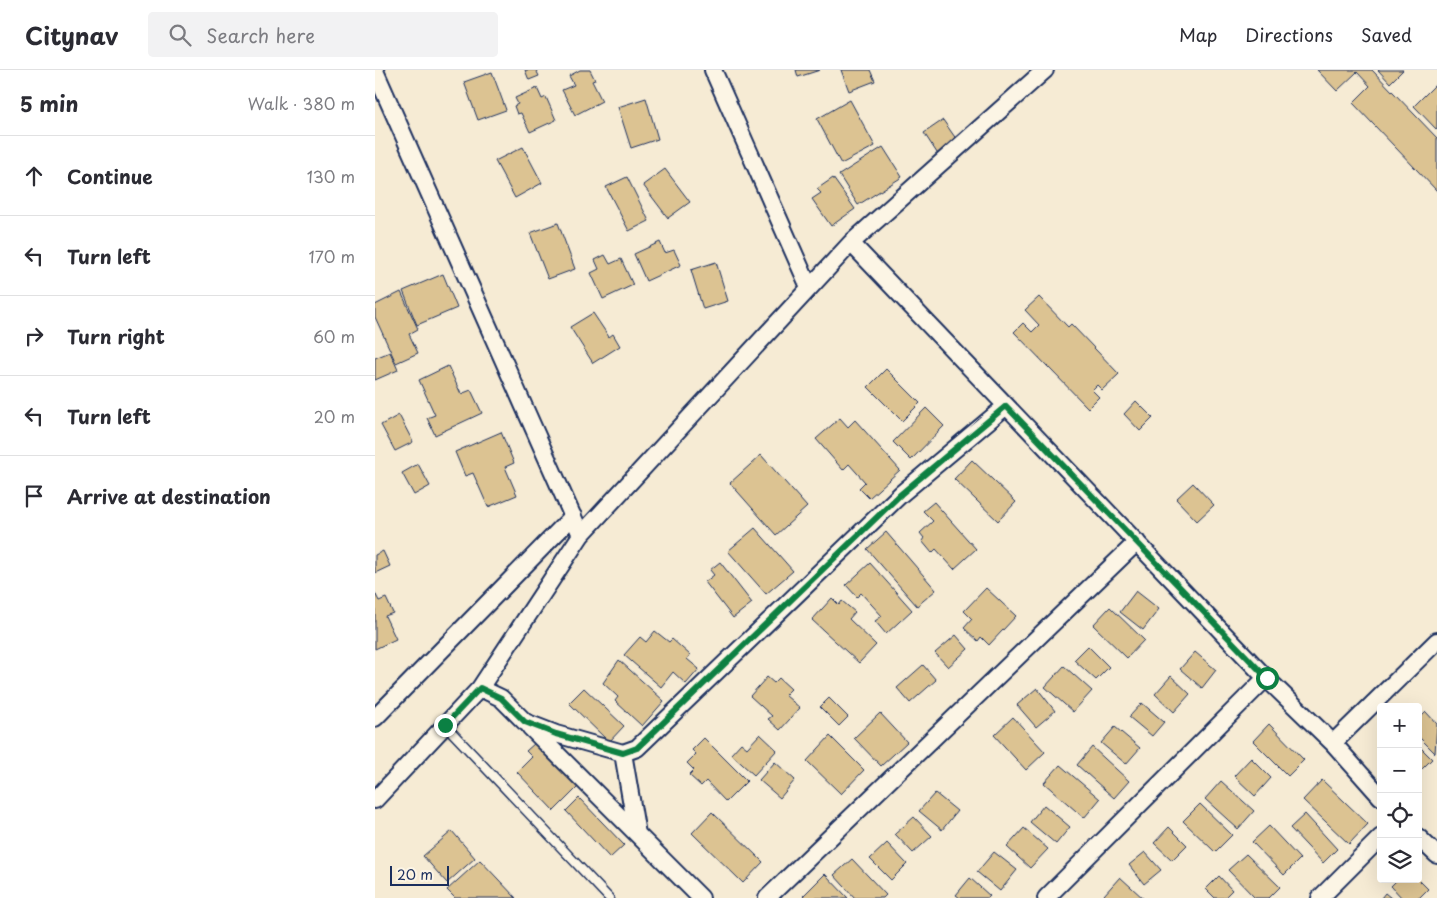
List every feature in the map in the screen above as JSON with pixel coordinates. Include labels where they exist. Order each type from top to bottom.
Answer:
[{"type":"street","points":[[713,70],[809,287]]},
{"type":"street","points":[[375,800],[480,688],[581,534],[851,243],[1045,70]]},
{"type":"street","points":[[375,71],[581,534]]},
{"type":"street","points":[[851,243],[1267,678],[1333,743],[1377,793]]},
{"type":"street","points":[[525,722],[556,734],[623,753],[637,748],[651,737],[901,494],[1006,406]]},
{"type":"street","points":[[375,718],[573,516]]},
{"type":"street","points":[[767,898],[1137,542]]},
{"type":"street","points":[[1333,743],[1437,641]]},
{"type":"street","points":[[1046,898],[1267,678]]},
{"type":"street","points":[[480,688],[501,698],[701,898]]},
{"type":"street","points":[[623,753],[637,834]]},
{"type":"street","points":[[1321,898],[1380,838]]},
{"type":"street","points":[[1419,838],[1437,855]]},
{"type":"lane","points":[[445,725],[609,898]]},
{"type":"building","points":[[525,70],[536,70],[539,76],[529,80]]},
{"type":"building","points":[[580,70],[590,70],[595,80],[592,81],[602,101],[575,115],[562,90],[574,85],[569,76]]},
{"type":"building","points":[[796,70],[820,70],[798,77]]},
{"type":"building","points":[[841,70],[870,70],[875,81],[849,91]]},
{"type":"building","points":[[1317,70],[1372,70],[1437,138],[1437,191],[1353,103],[1370,86],[1357,72],[1337,91]]},
{"type":"building","points":[[1378,70],[1403,70],[1390,83]]},
{"type":"building","points":[[492,72],[506,110],[478,120],[464,82]]},
{"type":"building","points":[[1437,83],[1437,130],[1414,106]]},
{"type":"building","points":[[537,88],[542,99],[546,97],[556,120],[530,132],[521,113],[517,114],[514,106],[518,104],[515,98]]},
{"type":"building","points":[[646,98],[658,139],[631,148],[618,107]]},
{"type":"building","points":[[850,100],[875,146],[841,164],[817,119]]},
{"type":"building","points":[[943,120],[959,143],[939,156],[924,133]]},
{"type":"building","points":[[523,147],[542,183],[515,198],[495,161]]},
{"type":"building","points":[[883,147],[902,177],[858,205],[839,175]]},
{"type":"building","points":[[665,169],[690,202],[668,218],[643,185]]},
{"type":"building","points":[[627,177],[649,221],[629,231],[606,187]]},
{"type":"building","points":[[833,178],[855,209],[831,226],[812,199],[821,193],[817,189]]},
{"type":"building","points":[[558,223],[575,269],[548,279],[530,233]]},
{"type":"building","points":[[660,242],[665,253],[674,250],[681,265],[646,281],[634,254]]},
{"type":"building","points":[[605,255],[610,264],[621,259],[633,285],[603,299],[591,273],[599,269],[595,260]]},
{"type":"building","points":[[716,262],[728,301],[703,309],[691,270]]},
{"type":"building","points":[[443,274],[457,308],[417,325],[403,291]]},
{"type":"building","points":[[401,292],[418,329],[409,334],[418,353],[396,363],[375,317],[375,305]]},
{"type":"building","points":[[1039,297],[1068,327],[1071,324],[1119,374],[1102,390],[1097,385],[1092,390],[1099,397],[1088,408],[1014,332],[1023,323],[1032,332],[1039,325],[1025,310]]},
{"type":"building","points":[[593,313],[609,337],[613,334],[620,346],[593,363],[570,327]]},
{"type":"building","points":[[390,352],[398,370],[375,380],[375,358]]},
{"type":"building","points":[[448,366],[461,394],[471,390],[482,413],[435,435],[427,418],[435,415],[419,380]]},
{"type":"building","points":[[886,369],[920,403],[902,421],[868,387]]},
{"type":"building","points":[[1136,401],[1153,418],[1140,431],[1124,414]]},
{"type":"building","points":[[926,408],[944,426],[911,460],[893,442]]},
{"type":"building","points":[[399,415],[413,442],[395,451],[381,425]]},
{"type":"building","points":[[840,418],[848,427],[855,420],[900,470],[869,498],[859,488],[865,482],[849,464],[843,470],[816,439]]},
{"type":"building","points":[[501,432],[514,463],[505,467],[517,495],[488,507],[473,473],[465,476],[455,452]]},
{"type":"building","points":[[761,455],[807,507],[776,535],[730,483]]},
{"type":"building","points":[[972,460],[1016,502],[998,521],[954,479]]},
{"type":"building","points":[[418,464],[430,486],[414,495],[402,473]]},
{"type":"building","points":[[1193,483],[1214,505],[1197,521],[1176,499]]},
{"type":"building","points":[[934,502],[976,549],[954,569],[936,549],[932,553],[922,541],[924,538],[920,533],[933,521],[923,511]]},
{"type":"building","points":[[755,528],[793,571],[766,594],[728,551]]},
{"type":"building","points":[[886,532],[936,590],[917,606],[867,549]]},
{"type":"building","points":[[383,551],[390,566],[375,573],[375,555]]},
{"type":"building","points":[[720,562],[752,603],[733,618],[705,582],[714,575],[710,570]]},
{"type":"building","points":[[870,563],[912,610],[886,634],[875,621],[882,616],[861,593],[857,597],[846,585]]},
{"type":"building","points":[[986,588],[1016,616],[989,645],[981,637],[978,641],[964,628],[972,619],[964,611]]},
{"type":"building","points":[[1136,591],[1159,609],[1143,630],[1120,612]]},
{"type":"building","points":[[375,593],[379,601],[386,598],[393,613],[385,616],[396,639],[375,649]]},
{"type":"building","points":[[832,598],[839,605],[842,601],[855,612],[849,619],[876,645],[859,663],[812,620]]},
{"type":"building","points":[[1110,607],[1144,640],[1127,658],[1093,625]]},
{"type":"building","points":[[655,631],[669,642],[672,639],[690,655],[687,659],[699,669],[686,684],[673,672],[661,687],[624,655],[640,637],[646,642]]},
{"type":"building","points":[[956,635],[968,649],[948,667],[935,653]]},
{"type":"building","points":[[1088,646],[1109,667],[1096,680],[1074,660]]},
{"type":"building","points":[[1195,652],[1216,670],[1202,688],[1180,669]]},
{"type":"building","points":[[619,660],[664,701],[642,726],[615,701],[618,697],[603,683]]},
{"type":"building","points":[[923,665],[936,680],[910,703],[897,688]]},
{"type":"building","points":[[1064,666],[1092,691],[1073,712],[1045,687]]},
{"type":"building","points":[[1171,676],[1190,694],[1174,712],[1155,694]]},
{"type":"building","points":[[767,677],[774,683],[779,678],[791,689],[785,695],[800,708],[780,730],[768,719],[772,716],[750,696]]},
{"type":"building","points":[[584,688],[624,726],[609,742],[569,703]]},
{"type":"building","points":[[1037,688],[1055,711],[1036,727],[1017,705]]},
{"type":"building","points":[[829,698],[848,717],[839,726],[820,707]]},
{"type":"building","points":[[1142,703],[1164,722],[1152,736],[1129,717]]},
{"type":"building","points":[[1426,712],[1437,724],[1435,753],[1422,740],[1422,716]]},
{"type":"building","points":[[880,713],[907,742],[881,766],[854,738]]},
{"type":"building","points":[[1013,717],[1045,752],[1026,770],[994,735]]},
{"type":"building","points":[[1269,724],[1304,760],[1288,776],[1253,741]]},
{"type":"building","points":[[1115,727],[1140,748],[1126,764],[1101,743]]},
{"type":"building","points":[[760,734],[777,750],[754,775],[731,754],[741,743],[747,748]]},
{"type":"building","points":[[830,736],[864,770],[841,794],[807,761]]},
{"type":"building","points":[[704,738],[747,781],[726,802],[706,781],[701,786],[689,775],[694,770],[687,763],[696,754],[692,750]]},
{"type":"building","points":[[535,743],[578,787],[554,811],[517,772],[532,757],[526,751]]},
{"type":"building","points":[[1092,747],[1129,781],[1114,798],[1077,765]]},
{"type":"building","points":[[1422,749],[1432,759],[1422,769]]},
{"type":"building","points":[[1251,758],[1271,778],[1255,796],[1234,776]]},
{"type":"building","points":[[775,762],[795,780],[780,798],[759,780]]},
{"type":"building","points":[[1060,765],[1100,799],[1084,818],[1044,783]]},
{"type":"building","points":[[1322,780],[1368,824],[1349,844],[1303,800]]},
{"type":"building","points":[[1221,781],[1254,811],[1238,829],[1205,799]]},
{"type":"building","points":[[935,793],[957,811],[942,830],[919,811]]},
{"type":"building","points":[[579,798],[624,845],[610,858],[566,811]]},
{"type":"building","points":[[1200,804],[1232,835],[1215,852],[1183,821]]},
{"type":"building","points":[[1044,805],[1070,827],[1056,844],[1030,822]]},
{"type":"building","points":[[712,812],[763,862],[743,883],[692,833]]},
{"type":"building","points":[[1305,814],[1337,849],[1323,863],[1290,828]]},
{"type":"building","points":[[914,817],[932,836],[913,853],[895,834]]},
{"type":"building","points":[[1269,826],[1300,859],[1284,875],[1252,842]]},
{"type":"building","points":[[1169,827],[1187,845],[1172,860],[1154,843]]},
{"type":"building","points":[[1024,828],[1048,849],[1030,868],[1007,847]]},
{"type":"building","points":[[452,831],[475,858],[447,883],[423,856]]},
{"type":"building","points":[[887,843],[907,864],[891,880],[870,859]]},
{"type":"building","points":[[994,852],[1017,870],[1000,891],[977,872]]},
{"type":"building","points":[[1145,852],[1161,870],[1144,884],[1129,865]]},
{"type":"building","points":[[1246,854],[1280,887],[1269,898],[1255,898],[1228,870]]},
{"type":"building","points":[[852,859],[886,895],[883,898],[855,898],[834,875]]},
{"type":"building","points":[[480,860],[516,898],[455,898],[447,890]]},
{"type":"building","points":[[825,874],[848,898],[805,898],[803,896]]},
{"type":"building","points":[[1219,876],[1232,890],[1224,898],[1215,898],[1206,889]]},
{"type":"building","points":[[1120,877],[1143,898],[1107,898],[1104,895]]},
{"type":"building","points":[[970,878],[990,896],[988,898],[960,898],[956,895]]},
{"type":"building","points":[[1394,883],[1422,883],[1428,889],[1419,898],[1402,898],[1391,886]]},
{"type":"building","points":[[1385,893],[1391,898],[1381,898]]},
{"type":"route","points":[[445,725],[480,688],[501,698],[525,722],[556,734],[623,753],[637,748],[651,737],[901,494],[1006,406],[1267,678]]}]
